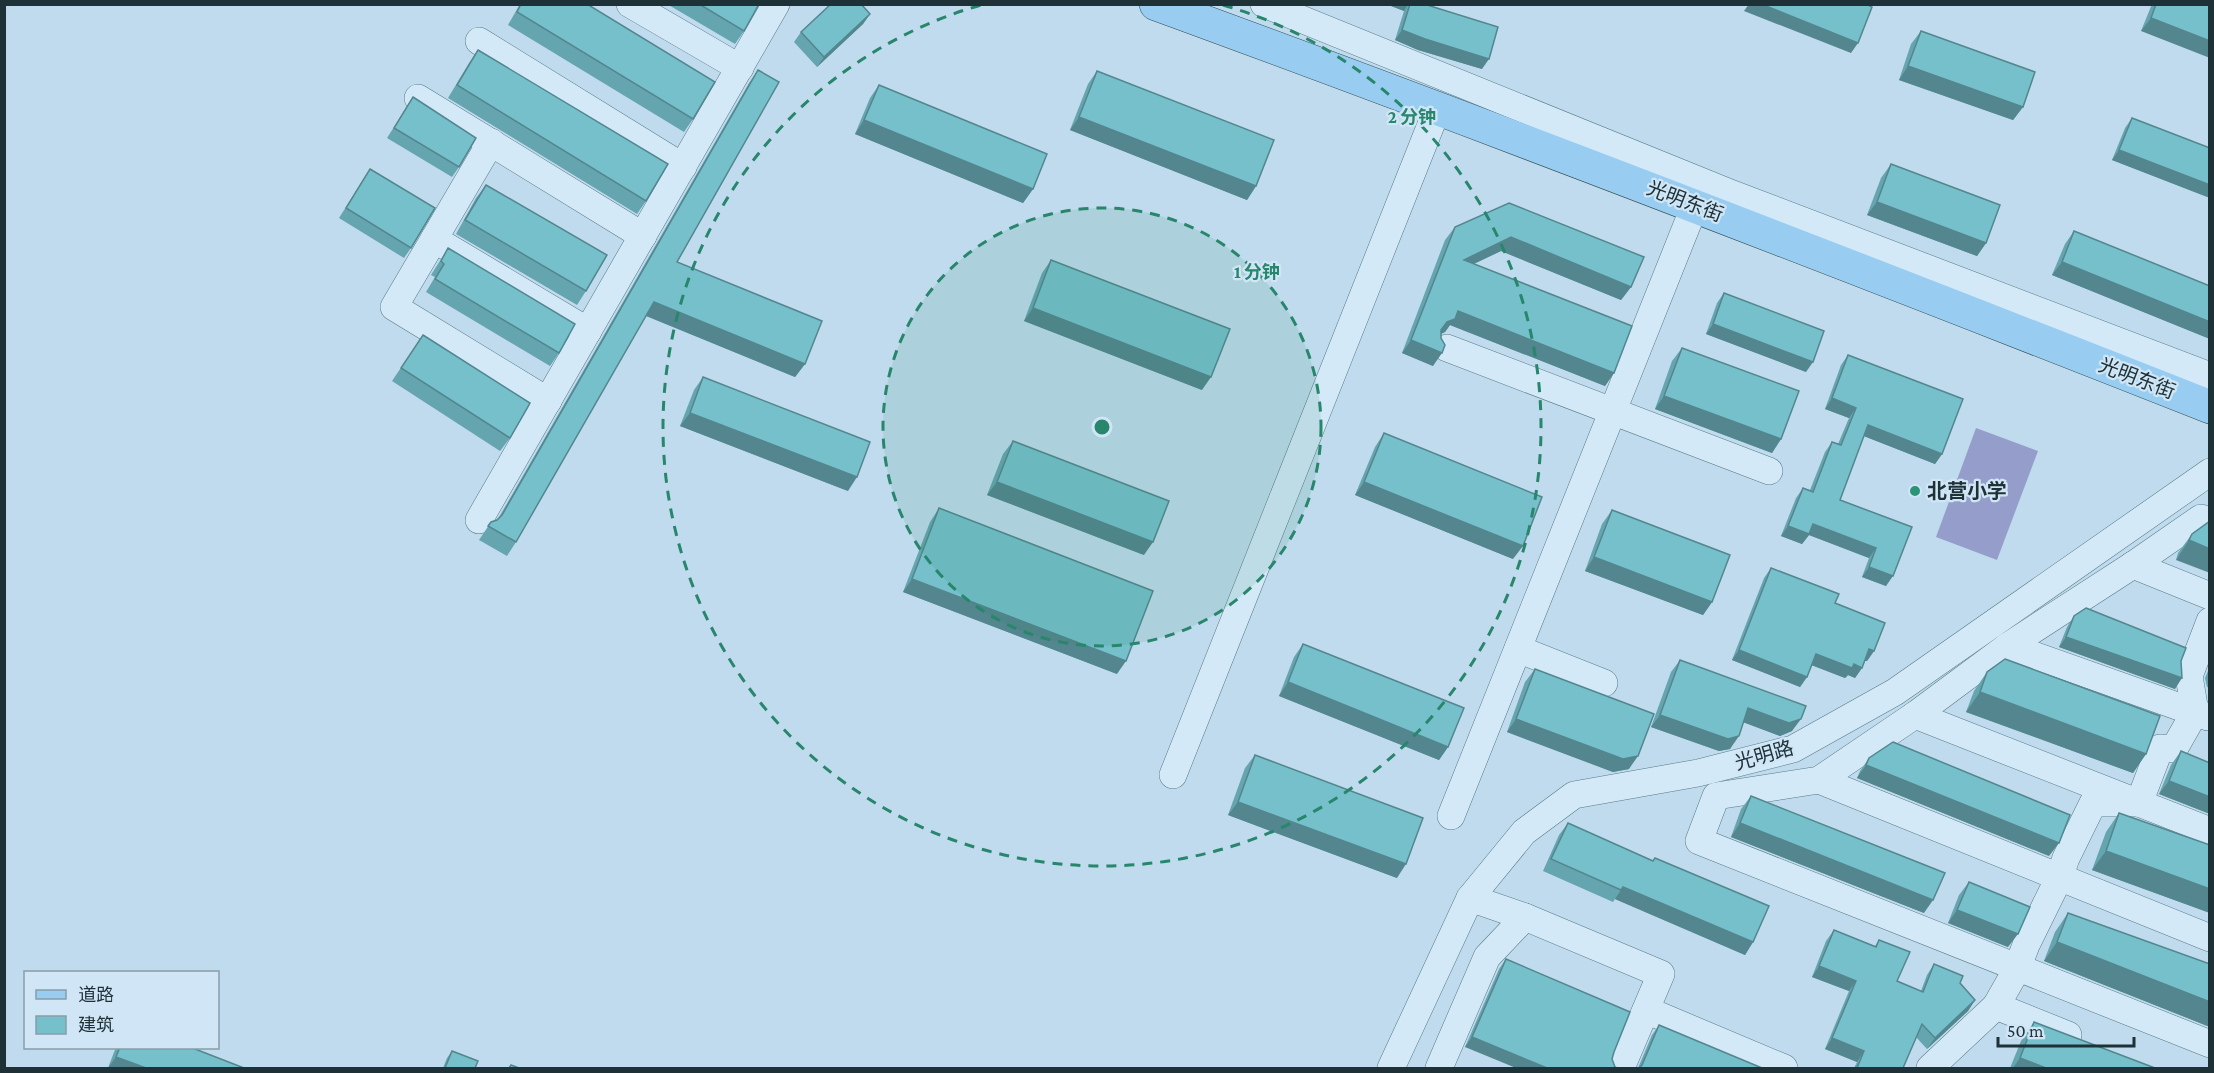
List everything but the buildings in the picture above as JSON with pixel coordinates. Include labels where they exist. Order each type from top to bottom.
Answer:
[{"type":"main road","name":"光明东街","points":[[1156,4],[1438,107],[1695,205],[2210,406]]},
{"type":"street","points":[[630,4],[740,68]]},
{"type":"street","points":[[479,520],[776,4]]},
{"type":"street","points":[[1264,4],[1719,188],[2210,376]]},
{"type":"street","points":[[478,41],[683,167]]},
{"type":"street","points":[[418,98],[643,236]]},
{"type":"street","points":[[1173,775],[1438,107]]},
{"type":"street","points":[[491,142],[394,307],[548,401]]},
{"type":"street","points":[[1451,816],[1695,205]]},
{"type":"street","points":[[434,239],[588,331]]},
{"type":"street","points":[[1447,348],[1769,471]]},
{"type":"street","name":"光明路","points":[[1391,1068],[1470,898],[1524,832],[1574,795],[1698,773],[1793,749],[1895,692],[2210,472]]},
{"type":"street","points":[[2210,521],[2201,518],[2008,646],[1915,715],[1819,780],[1716,796],[1699,841],[2210,1044]]},
{"type":"street","points":[[2133,565],[2210,596]]},
{"type":"street","points":[[2202,715],[2189,676],[2210,621]]},
{"type":"street","points":[[2008,646],[2202,715]]},
{"type":"street","points":[[1518,649],[1604,683]]},
{"type":"street","points":[[1915,715],[2210,831]]},
{"type":"street","points":[[2139,803],[2160,748],[2174,749],[2202,715]]},
{"type":"street","points":[[1819,780],[2210,938]]},
{"type":"street","points":[[1930,1068],[1996,1006],[2017,969],[2026,945],[2060,878],[2066,858],[2093,803],[2139,803]]},
{"type":"street","points":[[1470,898],[1525,917],[1661,974],[1621,1068]]},
{"type":"street","points":[[1439,1068],[1487,957],[1525,917]]},
{"type":"street","points":[[1996,1006],[2095,1046]]},
{"type":"street","points":[[1646,1010],[1784,1068]]},
{"type":"shaded area","points":[[1976,428],[2038,451],[1997,560],[1936,537]]},
{"type":"place","name":"北营小学","points":[[1915,491]]}]
